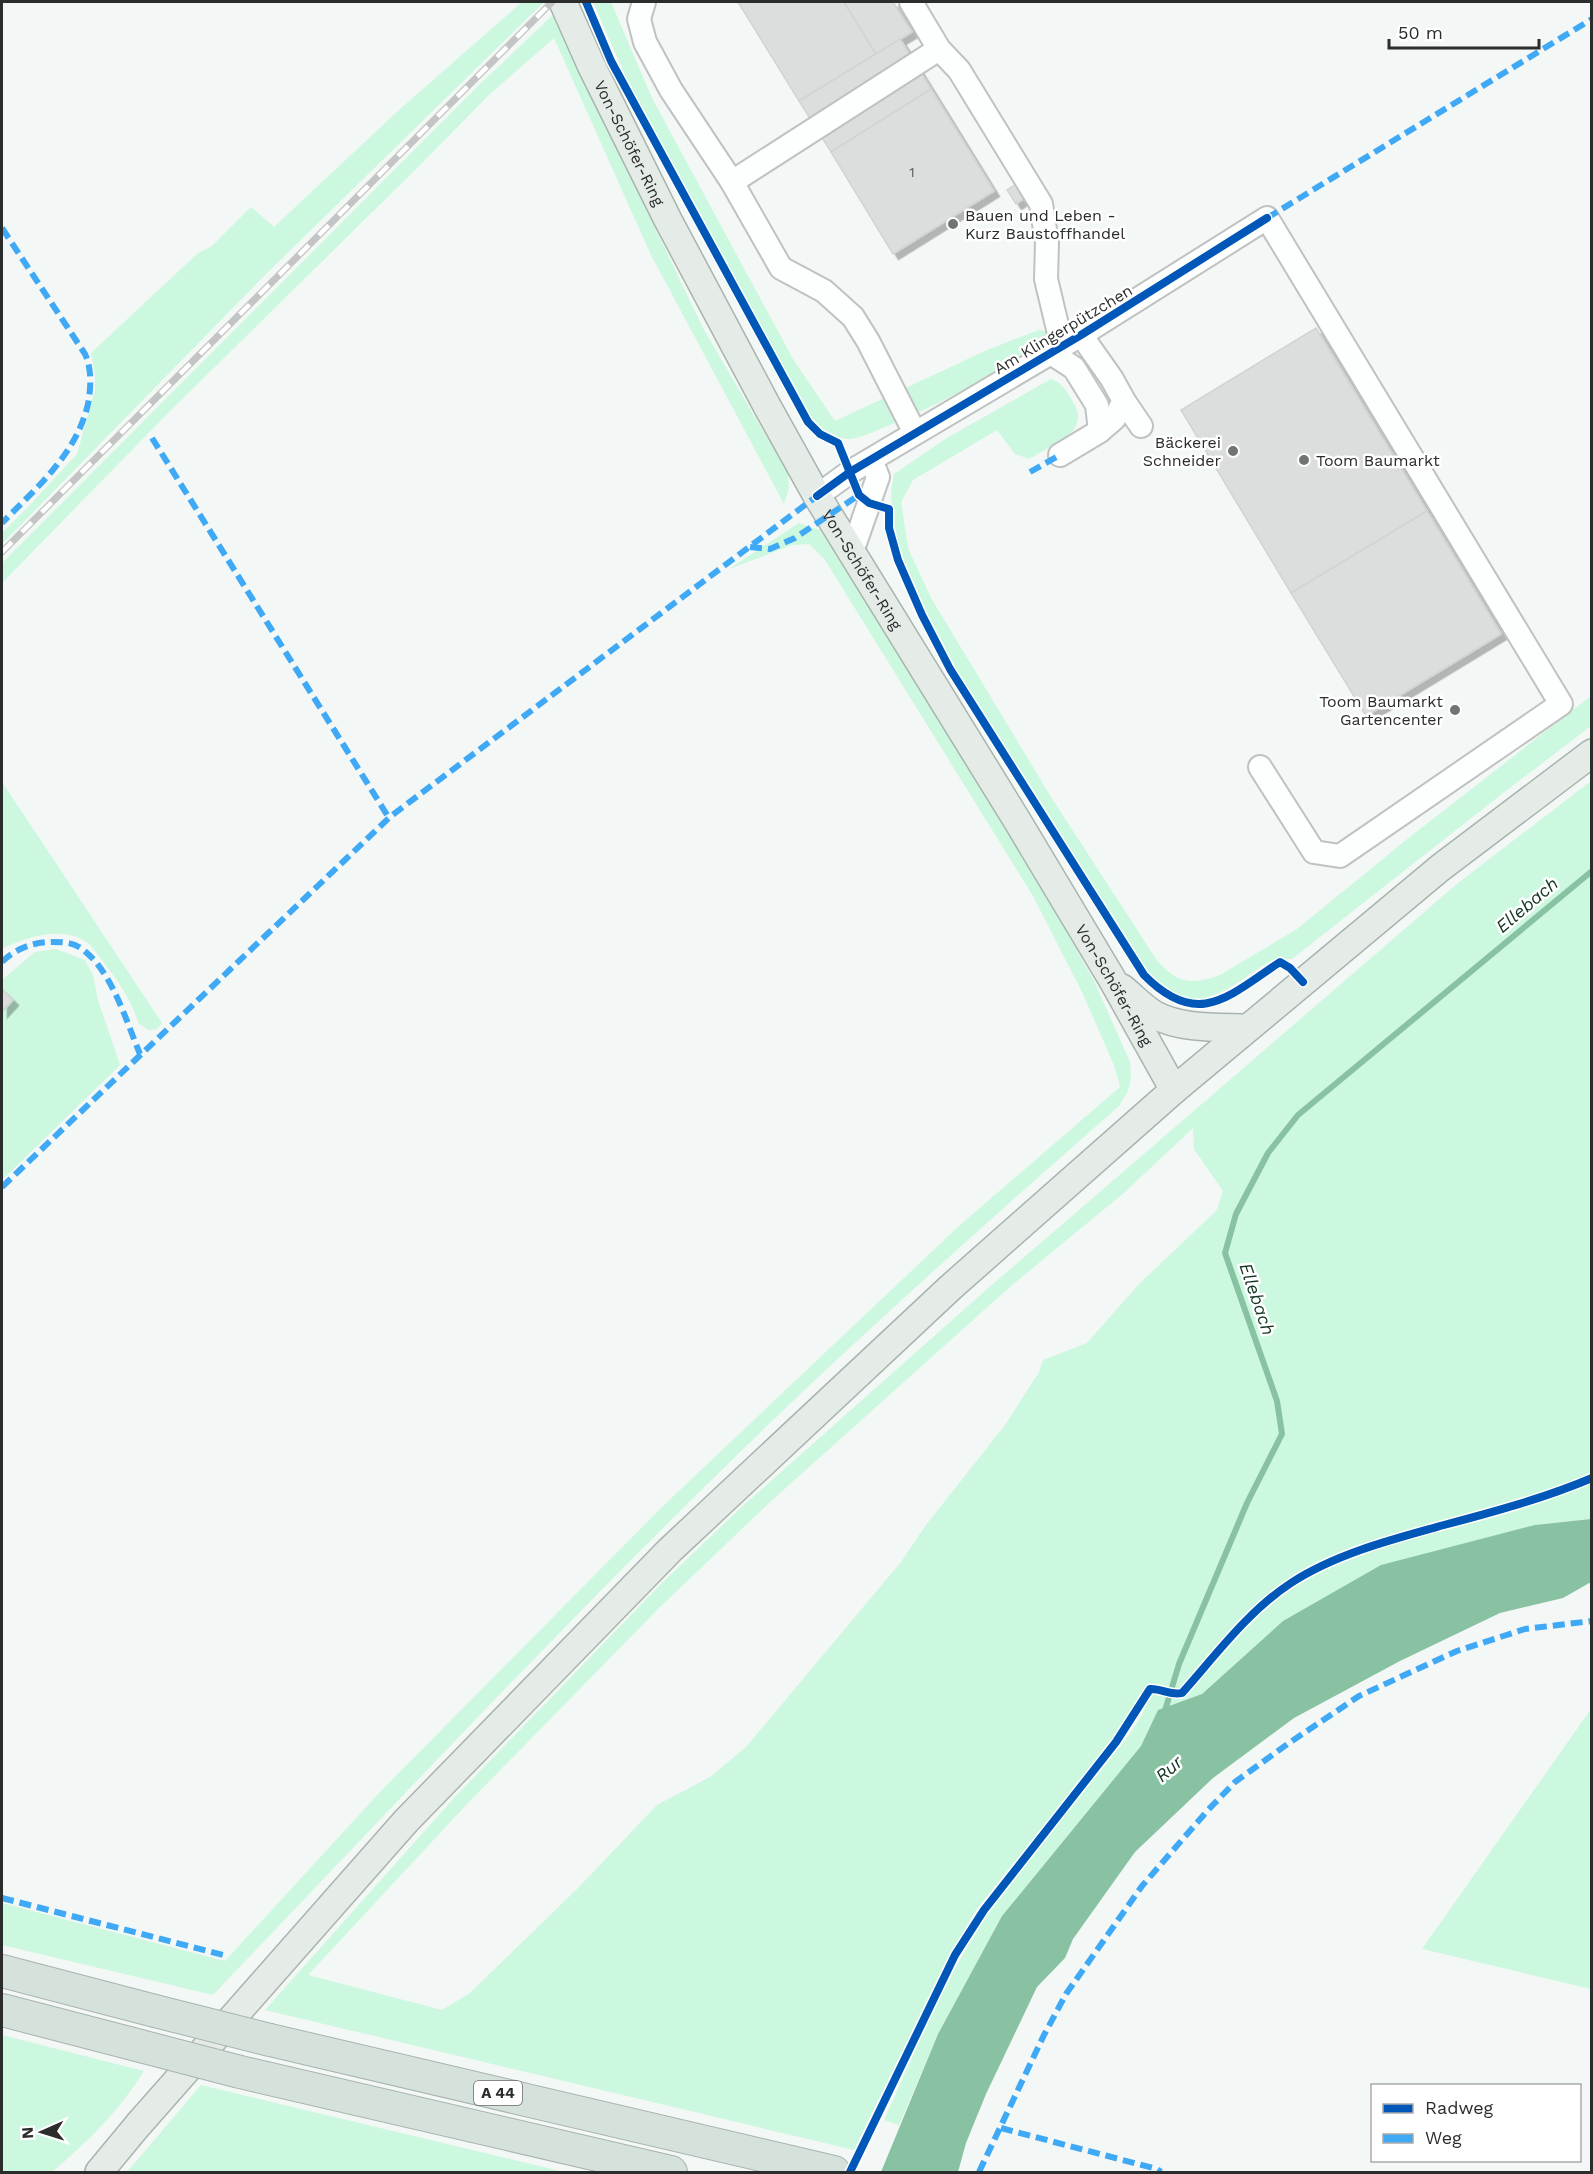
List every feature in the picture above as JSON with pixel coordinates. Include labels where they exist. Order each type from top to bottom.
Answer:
[{"type":"highway","name":"A 44","points":[[2,1971],[270,2040],[834,2172]]},
{"type":"highway","name":"A 44","points":[[2,2010],[240,2072],[671,2172]]},
{"type":"main road","name":"Von-Schöfer-Ring","points":[[563,2],[591,65],[668,220],[766,406],[817,496],[1112,979],[1174,1090]]},
{"type":"main road","points":[[99,2172],[406,1821],[670,1550],[951,1287],[1174,1090],[1440,868],[1592,753]]},
{"type":"main road","points":[[1112,979],[1154,1015],[1175,1022],[1202,1026],[1248,1028]]},
{"type":"street","points":[[644,2],[639,19],[645,42],[671,90],[732,182],[781,268],[824,291],[853,317],[868,341],[915,434]]},
{"type":"street","points":[[911,2],[939,49],[959,70],[1041,204],[1047,243],[1046,279],[1056,350],[1074,368],[1097,405],[1100,431]]},
{"type":"street","points":[[732,182],[939,49]]},
{"type":"street","name":"Am Klingerpützchen","points":[[817,496],[850,472],[1081,335],[1267,218],[1561,704],[1340,856],[1314,852],[1260,767]]},
{"type":"street","points":[[1081,335],[1141,426]]},
{"type":"street","points":[[1068,457],[1114,418],[1124,401]]},
{"type":"street","points":[[852,552],[878,477],[871,460]]},
{"type":"shaded area","points":[[522,2],[544,2],[263,277],[2,544],[2,533],[77,454],[95,390],[95,373],[91,353],[197,254],[212,246],[251,207],[274,227],[399,110]]},
{"type":"shaded area","points":[[593,2],[611,2],[652,98],[793,359],[835,421],[987,350],[1039,330],[1052,332],[1062,337],[952,396],[866,435],[846,439],[825,430],[808,414],[632,91]]},
{"type":"shaded area","points":[[555,13],[703,328],[788,474],[789,488],[784,504],[651,255],[554,38],[491,93],[171,410],[2,583],[2,563],[478,86]]},
{"type":"shaded area","points":[[1051,379],[1061,385],[1073,402],[1077,422],[1073,430],[1058,443],[1029,459],[1015,454],[997,430],[913,480],[901,502],[908,548],[931,598],[1051,797],[1156,959],[1177,978],[1200,981],[1220,975],[1297,929],[1411,836],[1591,696],[1591,726],[1292,959],[1278,959],[1270,962],[1226,990],[1198,999],[1186,999],[1163,988],[1140,962],[962,679],[909,580],[894,534],[891,492],[894,474],[947,438]]},
{"type":"shaded area","points":[[799,523],[820,530],[998,810],[1094,981],[1130,1062],[1131,1077],[1128,1091],[1119,1106],[859,1339],[702,1489],[490,1704],[213,1995],[2,1945],[2,1903],[225,1961],[380,1792],[662,1507],[960,1225],[1120,1087],[1114,1065],[1082,992],[1033,896],[825,560],[809,544],[792,545],[729,569]]},
{"type":"shaded area","points":[[1591,781],[1591,1519],[1535,1525],[1283,1621],[1202,1694],[1158,1710],[1141,1746],[1002,1916],[938,2034],[899,2125],[884,2120],[935,2009],[969,1944],[1025,1863],[1129,1735],[1147,1703],[1141,1698],[1122,1728],[976,1910],[944,1965],[854,2150],[265,2010],[454,1798],[662,1583],[745,1504],[986,1290],[1458,883]],"holes":[[[1193,1128],[1194,1149],[1223,1191],[1217,1210],[1139,1284],[1087,1343],[1043,1360],[1039,1372],[1005,1425],[926,1525],[901,1562],[746,1747],[710,1777],[657,1805],[579,1887],[470,1993],[442,2010],[308,1975],[468,1803],[659,1608],[770,1502],[1011,1286],[1125,1192]]]},
{"type":"shaded area","points":[[2,782],[162,1023],[157,1029],[149,1030],[139,1024],[117,980],[90,945],[80,939],[70,935],[46,935],[22,940],[2,949]]},
{"type":"shaded area","points":[[56,949],[85,960],[93,975],[98,1000],[120,1065],[2,1180],[2,980],[35,952]]},
{"type":"shaded area","points":[[1591,1709],[1591,1989],[1422,1949]]},
{"type":"shaded area","points":[[2,2035],[144,2071],[102,2125],[52,2172],[2,2172]]},
{"type":"shaded area","points":[[201,2085],[564,2172],[127,2172]]},
{"type":"water","name":"Rur","points":[[1591,1519],[1591,1582],[1563,1598],[1500,1613],[1400,1661],[1294,1718],[1213,1778],[1135,1852],[1073,1939],[1065,1958],[1037,1987],[986,2094],[966,2143],[958,2172],[881,2172],[938,2034],[1002,1916],[1141,1746],[1158,1710],[1202,1694],[1283,1621],[1381,1565],[1535,1525]]},
{"type":"building","points":[[738,2],[844,2],[876,54],[799,101]]},
{"type":"building","points":[[844,2],[893,2],[912,32],[876,54]]},
{"type":"building","points":[[900,39],[931,89],[831,152],[799,101]]},
{"type":"building","points":[[931,89],[994,191],[893,254],[831,152]]},
{"type":"building","points":[[1016,184],[1025,198],[1016,204],[1007,190]]},
{"type":"building","name":"Toom Baumarkt","points":[[1316,328],[1427,511],[1291,593],[1181,410]]},
{"type":"building","points":[[1427,511],[1501,634],[1366,716],[1291,593]]},
{"type":"building","points":[[2,989],[13,1000],[2,1012]]},
{"type":"waterway","name":"Ellebach","points":[[1164,1714],[1179,1664],[1247,1503],[1282,1434],[1277,1401],[1225,1253],[1236,1214],[1268,1153],[1298,1115],[1592,871]]},
{"type":"railway","points":[[2,552],[552,2]]},
{"type":"marked path","points":[[1267,218],[1592,19]]},
{"type":"marked path","points":[[2,228],[85,354],[90,379],[88,404],[82,422],[65,455],[2,523]]},
{"type":"marked path","points":[[152,438],[389,818]]},
{"type":"marked path","points":[[1030,472],[1060,455]]},
{"type":"marked path","points":[[750,547],[770,549],[795,538],[859,495]]},
{"type":"marked path","points":[[2,1187],[391,816],[817,496]]},
{"type":"marked path","points":[[2,962],[19,950],[38,943],[62,942],[79,947],[90,956],[109,981],[140,1054]]},
{"type":"marked path","points":[[979,2172],[1066,1994],[1142,1886],[1235,1782],[1359,1696],[1457,1651],[1525,1629],[1592,1621]]},
{"type":"marked path","points":[[2,1898],[223,1955]]},
{"type":"marked path","points":[[1001,2128],[1157,2169],[1161,2172]]},
{"type":"cycle path","points":[[586,2],[611,61],[808,422],[820,434],[838,443],[859,495],[869,503],[889,509],[889,528],[898,560],[922,615],[950,669],[1144,975],[1163,992],[1181,1001],[1197,1004],[1213,1002],[1229,996],[1280,962],[1290,968],[1303,982]]},
{"type":"cycle path","points":[[817,496],[850,472],[1081,335],[1267,218]]},
{"type":"cycle path","points":[[850,2172],[955,1955],[984,1910],[1116,1742],[1150,1689],[1174,1694],[1182,1693],[1233,1634],[1275,1594],[1326,1564],[1385,1542],[1519,1504],[1592,1478]]},
{"type":"place","name":"Bauen und Leben - Kurz Baustoffhandel","points":[[953,224]]},
{"type":"place","name":"Bäckerei Schneider","points":[[1233,451]]},
{"type":"place","name":"Toom Baumarkt","points":[[1304,460]]},
{"type":"place","name":"Toom Baumarkt Gartencenter","points":[[1455,710]]}]
